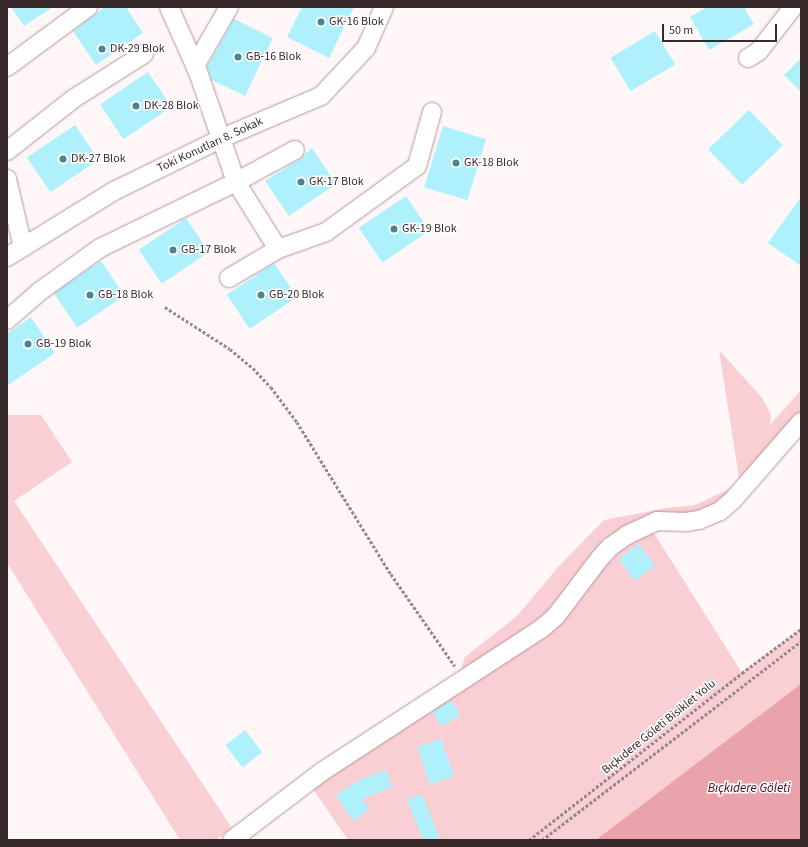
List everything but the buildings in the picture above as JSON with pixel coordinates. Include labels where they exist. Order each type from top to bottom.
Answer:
[{"type":"street","points":[[7,67],[88,7]]},
{"type":"street","points":[[169,7],[195,66],[222,138],[236,182],[278,249]]},
{"type":"street","points":[[195,66],[229,7]]},
{"type":"street","name":"Toki Konutları 8. Sokak","points":[[7,257],[114,191],[222,138],[322,96],[366,48],[384,7]]},
{"type":"street","points":[[748,58],[759,51],[793,7]]},
{"type":"street","points":[[7,151],[73,99],[144,54]]},
{"type":"street","points":[[229,278],[278,249],[326,232],[416,166],[432,112]]},
{"type":"street","points":[[7,320],[39,292],[100,248],[236,182],[294,150]]},
{"type":"street","points":[[7,179],[23,247]]},
{"type":"street","points":[[232,840],[323,771],[541,629],[556,616],[610,547],[627,536],[657,522],[686,522],[699,520],[720,510],[732,500],[801,422]]},
{"type":"path","points":[[165,307],[230,349],[253,368],[271,386],[297,422],[391,574],[464,678]]},
{"type":"path","name":"Bıçkıdere Göleti Bisiklet Yolu","points":[[530,840],[742,673],[801,629]]},
{"type":"path","points":[[542,840],[801,641]]},
{"type":"shaded area","points":[[719,350],[763,399],[771,415],[770,425],[801,390],[801,412],[740,484]]},
{"type":"shaded area","points":[[7,415],[41,415],[72,462],[14,501],[232,828],[216,840],[180,840],[7,563]]},
{"type":"shaded area","points":[[740,484],[720,503],[702,511],[650,519],[538,623],[460,672],[465,657],[517,616],[560,565],[604,520],[667,508],[695,505]]},
{"type":"shaded area","points":[[652,530],[742,673],[801,629],[801,840],[529,840],[692,712],[528,840],[348,840],[313,789],[449,693],[594,578],[624,547]]},
{"type":"water","name":"Bıçkıdere Göleti","points":[[801,684],[801,840],[596,840]]},
{"type":"place","name":"GK-16 Blok","points":[[321,22]]},
{"type":"place","name":"DK-29 Blok","points":[[102,49]]},
{"type":"place","name":"GB-16 Blok","points":[[238,57]]},
{"type":"place","name":"DK-28 Blok","points":[[136,106]]},
{"type":"place","name":"DK-27 Blok","points":[[63,159]]},
{"type":"place","name":"GK-18 Blok","points":[[456,163]]},
{"type":"place","name":"GK-17 Blok","points":[[301,182]]},
{"type":"place","name":"GK-19 Blok","points":[[394,229]]},
{"type":"place","name":"GB-17 Blok","points":[[173,250]]},
{"type":"place","name":"GB-18 Blok","points":[[90,295]]},
{"type":"place","name":"GB-20 Blok","points":[[261,295]]},
{"type":"place","name":"GB-19 Blok","points":[[28,344]]}]
